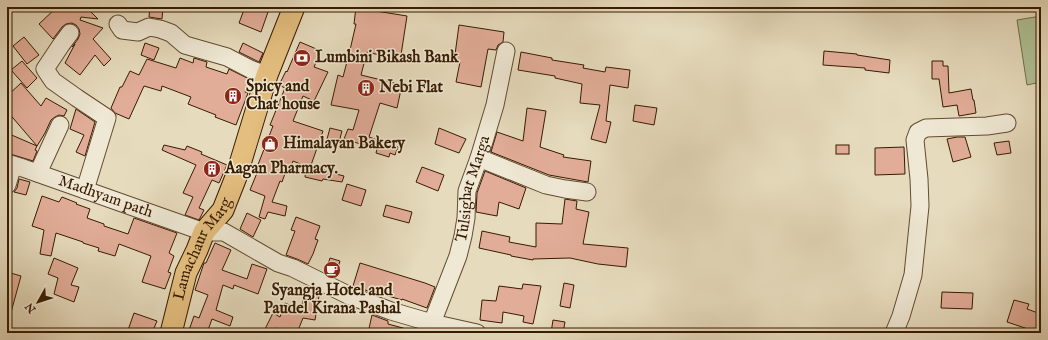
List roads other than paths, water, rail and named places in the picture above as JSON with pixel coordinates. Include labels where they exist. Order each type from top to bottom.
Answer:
[{"type":"main road","name":"Lamachaur Marg","points":[[171,333],[186,273],[204,232],[222,210],[236,177],[267,75],[294,7]]},
{"type":"street","points":[[118,24],[122,30],[138,32],[148,27],[160,29],[171,33],[185,45],[227,57],[250,69],[267,75]]},
{"type":"street","points":[[70,33],[45,69],[53,81],[107,118],[84,190]]},
{"type":"street","name":"Tulsighat Marga","points":[[432,323],[460,249],[466,218],[467,191],[495,105],[506,51]]},
{"type":"street","points":[[894,333],[901,316],[913,275],[920,206],[915,140],[918,132],[926,128],[987,126],[1007,123]]},
{"type":"street","points":[[38,173],[60,125]]},
{"type":"street","points":[[479,158],[546,185],[587,192]]},
{"type":"street","points":[[7,185],[10,165]]},
{"type":"street","name":"Madhyam path","points":[[10,165],[38,173],[204,232]]},
{"type":"street","points":[[204,232],[224,232],[278,263],[293,268],[348,295],[391,311],[432,323],[477,333]]},
{"type":"place","name":"Lumbini Bikash Bank","points":[[302,58]]},
{"type":"place","name":"Nebi Flat","points":[[366,88]]},
{"type":"place","name":"Spicy and Chat house","points":[[233,96]]},
{"type":"place","name":"Himalayan Bakery","points":[[270,144]]},
{"type":"place","name":"Aagan Pharmacy.","points":[[212,169]]},
{"type":"place","name":"Syangja Hotel and Paudel Kirana Pashal","points":[[332,270]]}]
